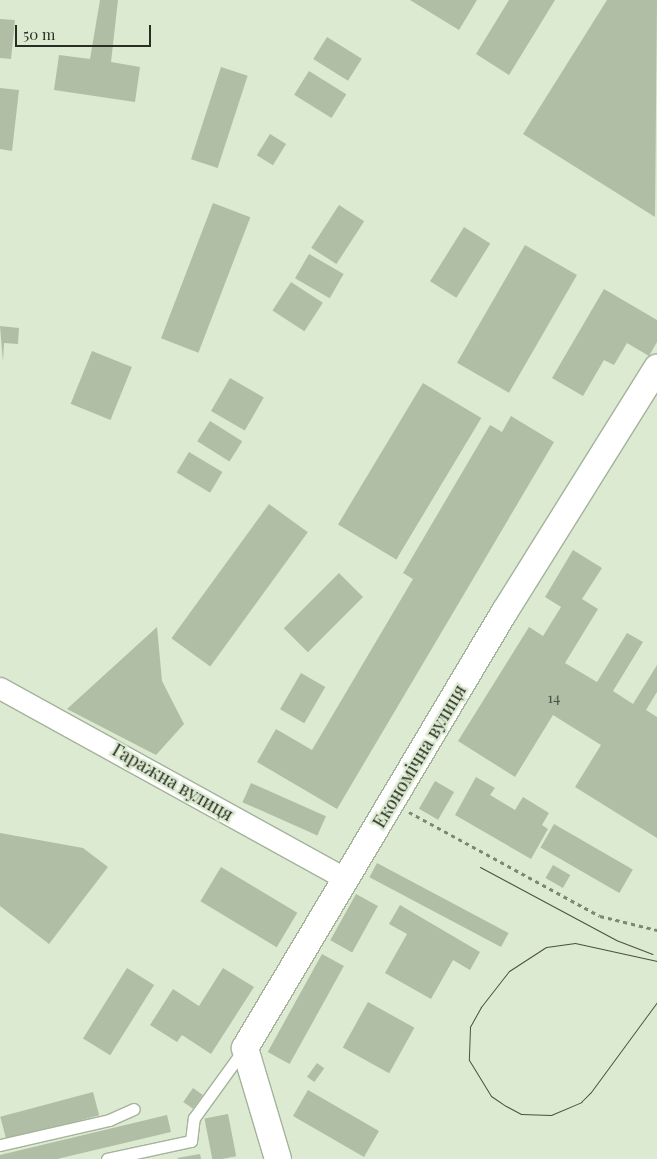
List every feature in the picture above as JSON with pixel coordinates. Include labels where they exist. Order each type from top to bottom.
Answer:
[{"type":"street","name":"Економічна вулиця","points":[[245,1048],[344,878],[393,803],[510,602],[657,368]]},
{"type":"street","name":"Гаражна вулиця","points":[[0,688],[344,878]]},
{"type":"street","points":[[245,1048],[278,1159]]},
{"type":"lane","points":[[107,1159],[191,1141],[194,1118],[245,1048]]},
{"type":"lane","points":[[0,1145],[109,1120],[134,1109]]},
{"type":"path","points":[[393,803],[600,916],[657,930]]},
{"type":"building","points":[[100,0],[118,0],[111,62],[140,67],[135,102],[54,90],[59,55],[90,59]]},
{"type":"building","points":[[410,0],[477,0],[459,30]]},
{"type":"building","points":[[509,0],[555,0],[509,75],[476,54]]},
{"type":"building","points":[[607,0],[657,0],[655,217],[523,134]]},
{"type":"building","points":[[0,19],[15,20],[11,59],[0,58]]},
{"type":"building","points":[[327,37],[362,59],[348,81],[313,59]]},
{"type":"building","points":[[221,67],[248,76],[218,168],[191,159]]},
{"type":"building","points":[[309,71],[346,94],[331,118],[294,95]]},
{"type":"building","points":[[0,88],[19,90],[12,151],[0,149]]},
{"type":"building","points":[[270,134],[286,144],[273,165],[257,155]]},
{"type":"building","points":[[213,203],[250,217],[198,353],[161,338]]},
{"type":"building","points":[[339,205],[364,221],[336,264],[311,248]]},
{"type":"building","points":[[464,227],[490,243],[456,298],[430,281]]},
{"type":"building","points":[[525,245],[577,275],[509,393],[457,363]]},
{"type":"building","points":[[309,254],[344,274],[330,298],[295,278]]},
{"type":"building","points":[[291,282],[323,303],[304,331],[272,311]]},
{"type":"building","points":[[604,289],[657,320],[657,342],[649,356],[627,343],[614,365],[604,360],[583,396],[552,378]]},
{"type":"building","points":[[0,326],[19,328],[18,344],[4,343],[3,362]]},
{"type":"building","points":[[92,351],[132,367],[111,420],[71,404]]},
{"type":"building","points":[[230,378],[264,398],[245,430],[211,411]]},
{"type":"building","points":[[423,383],[481,418],[396,559],[338,524]]},
{"type":"building","points":[[511,416],[554,442],[337,809],[257,762],[276,729],[312,750],[413,579],[403,573],[490,425],[502,432]]},
{"type":"building","points":[[210,421],[242,441],[230,461],[197,441]]},
{"type":"building","points":[[189,452],[222,472],[210,493],[177,473]]},
{"type":"building","points":[[269,504],[308,532],[210,667],[171,638]]},
{"type":"building","points":[[573,550],[602,568],[582,599],[598,609],[565,663],[597,682],[627,633],[643,642],[613,691],[633,704],[657,665],[657,692],[646,710],[657,717],[657,838],[575,787],[601,745],[553,715],[515,777],[458,741],[529,627],[543,636],[561,607],[545,597]]},
{"type":"building","points":[[339,573],[363,597],[308,652],[284,628]]},
{"type":"building","points":[[157,627],[162,681],[184,724],[156,755],[67,709]]},
{"type":"building","points":[[301,673],[325,687],[304,723],[280,709]]},
{"type":"building","points":[[476,777],[495,788],[490,795],[515,810],[523,797],[549,813],[542,825],[548,829],[531,859],[455,815]]},
{"type":"building","points":[[435,781],[454,792],[438,820],[419,809]]},
{"type":"building","points":[[251,783],[326,816],[317,836],[242,802]]},
{"type":"building","points":[[554,824],[633,870],[619,893],[540,847]]},
{"type":"building","points":[[0,833],[83,848],[108,867],[49,944],[0,906]]},
{"type":"building","points":[[377,863],[509,933],[501,947],[369,877]]},
{"type":"building","points":[[553,865],[570,875],[563,888],[546,878]]},
{"type":"building","points":[[221,867],[297,913],[277,947],[200,901]]},
{"type":"building","points":[[356,894],[378,906],[352,952],[330,940]]},
{"type":"building","points":[[400,905],[480,952],[470,970],[453,960],[431,999],[385,973],[407,934],[389,924]]},
{"type":"building","points":[[322,954],[344,966],[290,1064],[268,1052]]},
{"type":"building","points":[[127,968],[154,985],[110,1055],[83,1038]]},
{"type":"building","points":[[223,968],[254,987],[211,1054],[182,1035],[177,1042],[150,1025],[173,989],[199,1006]]},
{"type":"building","points":[[368,1002],[414,1028],[389,1073],[343,1047]]},
{"type":"building","points":[[317,1063],[324,1068],[314,1082],[307,1077]]},
{"type":"building","points":[[193,1088],[203,1095],[193,1109],[183,1102]]},
{"type":"building","points":[[308,1090],[379,1131],[364,1157],[293,1116]]},
{"type":"building","points":[[93,1092],[99,1115],[6,1140],[0,1117]]},
{"type":"building","points":[[228,1114],[236,1156],[212,1159],[204,1119]]},
{"type":"building","points":[[167,1115],[171,1132],[57,1159],[0,1159],[0,1155]]},
{"type":"building","points":[[200,1154],[201,1159],[177,1158]]},
{"type":"tram line","points":[[480,867],[616,940],[652,954]]},
{"type":"tram line","points":[[657,961],[575,943],[546,947],[509,971],[481,1007],[470,1027],[469,1060],[491,1096],[521,1114],[551,1115],[581,1102],[591,1092],[657,1002]]}]
